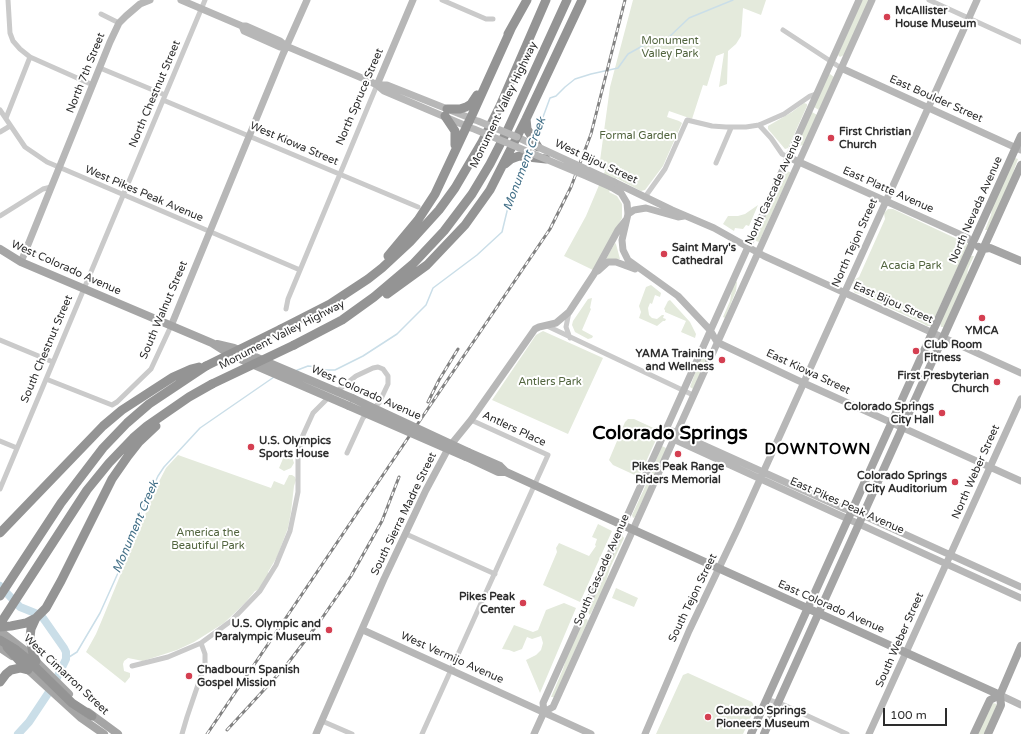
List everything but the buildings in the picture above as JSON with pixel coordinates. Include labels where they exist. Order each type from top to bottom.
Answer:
[{"type":"highway","points":[[453,154],[456,139],[455,131],[446,113],[466,107],[474,100],[495,56],[527,0]]},
{"type":"highway","name":"Monument Valley Highway","points":[[0,596],[61,503],[102,448],[149,404],[206,366],[315,313],[344,295],[382,268],[410,242],[455,188],[482,142],[546,0]]},
{"type":"highway","name":"Monument Valley Highway","points":[[0,625],[99,474],[133,438],[179,404],[212,384],[294,345],[353,313],[393,282],[429,248],[472,194],[490,164],[507,131],[567,0]]},
{"type":"highway","points":[[353,313],[386,294],[427,265],[465,225],[490,190],[502,167],[582,0]]},
{"type":"highway","points":[[344,295],[389,255],[418,220],[437,189],[453,154],[472,123],[511,29]]},
{"type":"highway","points":[[526,119],[527,129],[538,147]]},
{"type":"highway","points":[[502,167],[511,159],[519,156],[546,159]]},
{"type":"highway","points":[[0,533],[83,446],[122,410],[173,377],[191,369],[206,366]]},
{"type":"highway","points":[[0,625],[28,626],[48,604],[112,479],[139,442],[179,404]]},
{"type":"highway","points":[[28,626],[30,641],[30,665]]},
{"type":"highway","points":[[1,642],[15,649],[30,665],[92,716]]},
{"type":"highway","points":[[0,682],[10,670],[30,665]]},
{"type":"main road","name":"North 7th Street","points":[[21,262],[119,23],[131,10],[150,0]]},
{"type":"main road","name":"West Bijou Street","points":[[180,0],[242,26],[244,31],[280,47],[286,46],[377,85],[384,91],[472,123],[514,142],[546,159],[586,176],[613,184]]},
{"type":"main road","name":"South Walnut Street","points":[[171,326],[248,137],[307,0]]},
{"type":"main road","name":"North Spruce Street","points":[[377,85],[413,0]]},
{"type":"main road","name":"North Cascade Avenue","points":[[665,432],[859,0]]},
{"type":"main road","name":"North Cascade Avenue","points":[[675,436],[872,0]]},
{"type":"main road","name":"North Tejon Street","points":[[762,476],[977,0]]},
{"type":"main road","name":"East Boulder Street","points":[[841,68],[1018,149]]},
{"type":"main road","name":"North Nevada Avenue","points":[[751,734],[933,333],[973,240],[1018,149],[1021,136]]},
{"type":"main road","name":"West Bijou Street","points":[[514,142],[538,147],[613,184],[714,228],[757,253]]},
{"type":"main road","name":"East Platte Avenue","points":[[788,157],[1021,262]]},
{"type":"main road","name":"North Nevada Avenue","points":[[764,734],[942,337],[986,246],[1021,165]]},
{"type":"main road","points":[[613,184],[627,203],[627,217],[622,240],[623,250],[628,260],[678,296],[710,330],[717,342]]},
{"type":"main road","points":[[569,312],[594,274],[618,230],[634,210],[646,208],[678,217],[686,216]]},
{"type":"main road","name":"West Colorado Avenue","points":[[1,252],[21,262],[212,343],[234,348],[265,361],[336,392],[467,454]]},
{"type":"main road","name":"East Bijou Street","points":[[757,253],[1021,373]]},
{"type":"main road","points":[[594,274],[608,262],[616,262],[645,273]]},
{"type":"main road","name":"South Sierra Madre Street","points":[[316,734],[363,630],[384,579],[449,447],[471,420],[532,332],[537,328],[556,323],[569,312]]},
{"type":"main road","name":"East Kiowa Street","points":[[717,342],[1021,481]]},
{"type":"main road","name":"West Colorado Avenue","points":[[212,343],[231,355],[329,397],[467,454],[500,466],[506,472],[633,529]]},
{"type":"main road","name":"North Weber Street","points":[[950,555],[1021,399]]},
{"type":"main road","name":"East Pikes Peak Avenue","points":[[665,432],[850,515],[859,524],[1021,598]]},
{"type":"main road","name":"South Cascade Avenue","points":[[534,734],[544,712],[543,703],[665,432]]},
{"type":"main road","name":"South Cascade Avenue","points":[[544,712],[553,707],[675,436]]},
{"type":"main road","points":[[871,469],[877,475],[876,487]]},
{"type":"main road","name":"South Tejon Street","points":[[645,734],[686,637],[762,476]]},
{"type":"main road","name":"East Pikes Peak Avenue","points":[[850,515],[863,515],[1021,587]]},
{"type":"main road","name":"East Colorado Avenue","points":[[633,529],[1021,705]]},
{"type":"main road","name":"South Weber Street","points":[[869,734],[950,555]]},
{"type":"main road","name":"West Vermijo Avenue","points":[[363,630],[591,734]]},
{"type":"main road","name":"West Cimarron Street","points":[[0,631],[80,718],[104,734]]},
{"type":"main road","points":[[988,734],[1001,705],[1000,695],[1021,646]]},
{"type":"main road","points":[[974,734],[990,700],[1000,695]]},
{"type":"main road","name":"West Cimarron Street","points":[[92,716],[118,734]]},
{"type":"street","points":[[8,0],[9,24],[12,37],[20,49],[30,57],[93,85]]},
{"type":"street","name":"North Chestnut Street","points":[[123,196],[206,0]]},
{"type":"street","points":[[442,0],[486,19],[493,19]]},
{"type":"street","points":[[929,0],[1021,42]]},
{"type":"street","points":[[101,14],[119,23]]},
{"type":"street","points":[[783,30],[841,68]]},
{"type":"street","points":[[6,118],[30,57]]},
{"type":"street","name":"West Kiowa Street","points":[[100,68],[248,137],[418,207]]},
{"type":"street","name":"North Spruce Street","points":[[286,309],[288,299],[377,85]]},
{"type":"street","points":[[645,197],[665,169],[687,120],[712,126],[731,128],[759,125],[784,114],[810,96],[816,94]]},
{"type":"street","name":"West Pikes Peak Avenue","points":[[0,110],[25,147],[47,162],[123,196],[300,270]]},
{"type":"street","points":[[759,125],[782,154],[788,157]]},
{"type":"street","points":[[0,132],[10,126]]},
{"type":"street","points":[[716,163],[731,128]]},
{"type":"street","points":[[0,216],[43,189],[51,187]]},
{"type":"street","name":"South Chestnut Street","points":[[0,489],[123,196]]},
{"type":"street","points":[[569,312],[566,323],[570,338]]},
{"type":"street","name":"South Walnut Street","points":[[46,380],[112,405],[118,402],[151,369],[171,326]]},
{"type":"street","points":[[545,326],[693,394]]},
{"type":"street","points":[[0,340],[53,362]]},
{"type":"street","points":[[132,666],[168,657],[201,643],[222,629],[249,604],[260,591],[281,555],[290,532],[298,492],[298,454],[303,435],[313,413],[329,397],[352,379],[368,369],[376,367],[381,368],[388,376],[388,384],[379,402],[363,418],[347,453]]},
{"type":"street","name":"Antlers Place","points":[[471,420],[548,456],[535,485]]},
{"type":"street","points":[[0,441],[17,448]]},
{"type":"street","points":[[422,734],[535,485]]},
{"type":"street","points":[[406,534],[494,574]]},
{"type":"street","points":[[582,614],[592,619]]},
{"type":"street","points":[[182,734],[205,664],[205,654],[201,643]]},
{"type":"street","points":[[767,699],[847,734]]},
{"type":"street","points":[[322,721],[352,734]]},
{"type":"green space","name":"Monument Valley Park","points":[[633,0],[766,0],[761,15],[743,8],[741,36],[736,44],[728,51],[727,84],[719,87],[724,53],[716,56],[707,86],[703,85],[692,119],[669,111],[667,117],[682,123],[663,166],[645,190],[641,191],[616,178],[609,192],[617,196],[622,204],[622,218],[593,270],[564,256],[586,216],[605,171],[599,168],[610,87]]},
{"type":"green space","points":[[862,0],[869,0],[844,55],[840,57],[838,55]]},
{"type":"green space","points":[[830,74],[834,77],[819,110],[814,107],[828,75]]},
{"type":"green space","points":[[804,103],[807,104],[807,106],[788,148],[785,149],[768,129],[768,126]]},
{"type":"green space","points":[[812,112],[817,115],[803,145],[799,146],[798,143]]},
{"type":"green space","points":[[1015,158],[1018,159],[1012,179],[989,230],[985,230],[992,208]]},
{"type":"green space","points":[[786,171],[790,172],[790,174],[759,242],[753,240]]},
{"type":"green space","points":[[758,205],[749,226],[746,225],[743,229],[735,228],[734,231],[723,224],[728,216],[745,214]]},
{"type":"green space","name":"Acacia Park","points":[[888,209],[893,209],[968,244],[931,326],[927,326],[855,293],[852,289],[854,280],[859,277],[885,219],[884,213]]},
{"type":"green space","points":[[615,243],[620,259],[608,260],[606,259]]},
{"type":"green space","points":[[970,256],[974,256],[968,269],[967,276],[944,327],[941,327],[940,323]]},
{"type":"green space","points":[[735,281],[737,282],[736,291],[725,318],[723,317],[730,301]]},
{"type":"green space","points":[[651,285],[661,293],[660,297],[655,295],[652,304],[650,303],[648,308],[649,315],[652,318],[657,319],[664,315],[663,318],[666,319],[657,326],[639,318],[641,312],[639,306],[646,287]]},
{"type":"green space","points":[[592,298],[591,309],[582,330],[593,336],[592,338],[588,339],[575,332],[572,325],[573,321],[588,299]]},
{"type":"green space","points":[[670,300],[690,322],[696,334],[695,338],[681,332],[686,321],[665,312],[664,309]]},
{"type":"green space","name":"Antlers Park","points":[[543,331],[603,358],[568,434],[492,400],[536,335]]},
{"type":"green space","points":[[706,350],[710,353],[693,389],[690,387],[704,351]]},
{"type":"green space","points":[[628,419],[634,419],[660,431],[639,477],[613,465],[609,460],[625,422]]},
{"type":"green space","points":[[662,446],[666,448],[666,450],[635,517],[633,518],[632,515]]},
{"type":"green space","points":[[285,454],[292,457],[294,463],[291,468],[284,471],[279,468]]},
{"type":"green space","name":"America the Beautiful Park","points":[[178,455],[271,488],[274,481],[284,485],[289,475],[292,475],[296,480],[288,528],[277,557],[268,572],[269,575],[258,590],[255,591],[224,623],[194,642],[177,650],[143,661],[128,658],[123,664],[124,671],[130,673],[130,677],[125,683],[86,652],[104,615],[149,505],[149,501],[166,468]]},
{"type":"green space","points":[[598,524],[612,531],[580,602],[543,585],[557,552],[556,548],[559,543],[589,556],[596,546],[597,539],[592,537]]},
{"type":"green space","points":[[622,535],[624,538],[610,568],[604,588],[590,615],[587,611]]},
{"type":"green space","points":[[616,588],[638,598],[634,607],[612,598]]},
{"type":"green space","points":[[564,603],[576,608],[540,693],[526,660],[536,655],[541,650],[543,643],[541,636],[532,639],[527,637],[522,649],[514,652],[502,649],[514,625],[533,632],[538,630],[546,610]]},
{"type":"green space","points":[[584,619],[587,619],[588,621],[554,697],[551,697],[563,669],[568,652]]},
{"type":"green space","points":[[688,673],[752,702],[755,708],[743,734],[656,734],[683,675]]},
{"type":"green space","points":[[993,703],[997,704],[985,734],[977,734]]},
{"type":"waterway","name":"Monument Creek","points":[[536,136],[550,98],[556,96],[575,79],[618,68],[628,54],[646,44],[667,39],[689,18],[733,0]]},
{"type":"waterway","name":"Monument Creek","points":[[295,371],[308,366],[326,370],[335,370],[363,356],[397,334],[426,305],[433,288],[477,255],[502,232],[509,203],[521,169],[528,161]]},
{"type":"waterway","name":"Monument Creek","points":[[66,659],[77,652],[100,613],[122,564],[140,515],[158,476],[164,467],[200,428],[274,377]]},
{"type":"waterway","points":[[0,586],[20,607],[43,618],[66,652],[66,659],[53,686],[29,722],[18,734]]},
{"type":"railway","points":[[207,734],[550,229],[571,187],[591,134],[625,0]]},
{"type":"railway","points":[[428,402],[439,380],[458,349]]},
{"type":"railway","points":[[227,730],[285,667],[320,621],[351,576],[382,521],[399,477]]},
{"type":"place","name":"McAllister House Museum","points":[[887,17]]},
{"type":"place","name":"First Christian Church","points":[[831,138]]},
{"type":"place","name":"Saint Mary's Cathedral","points":[[664,254]]},
{"type":"place","name":"YMCA","points":[[982,318]]},
{"type":"place","name":"Club Room Fitness","points":[[916,351]]},
{"type":"place","name":"YAMA Training and Wellness","points":[[722,360]]},
{"type":"place","name":"First Presbyterian Church","points":[[997,382]]},
{"type":"place","name":"Colorado Springs City Hall","points":[[942,413]]},
{"type":"place","name":"U.S. Olympics Sports House","points":[[251,447]]},
{"type":"place","name":"Pikes Peak Range Riders Memorial","points":[[678,454]]},
{"type":"place","name":"Colorado Springs City Auditorium","points":[[955,482]]},
{"type":"place","name":"Pikes Peak Center","points":[[523,603]]},
{"type":"place","name":"U.S. Olympic and Paralympic Museum","points":[[329,630]]},
{"type":"place","name":"Chadbourn Spanish Gospel Mission","points":[[189,676]]},
{"type":"place","name":"Colorado Springs Pioneers Museum","points":[[708,717]]},
{"type":"district","name":"Colorado Springs","points":[[670,434]]},
{"type":"district","name":"DOWNTOWN","points":[[818,450]]},
{"type":"park label","name":"Formal Garden","points":[[638,136]]}]
